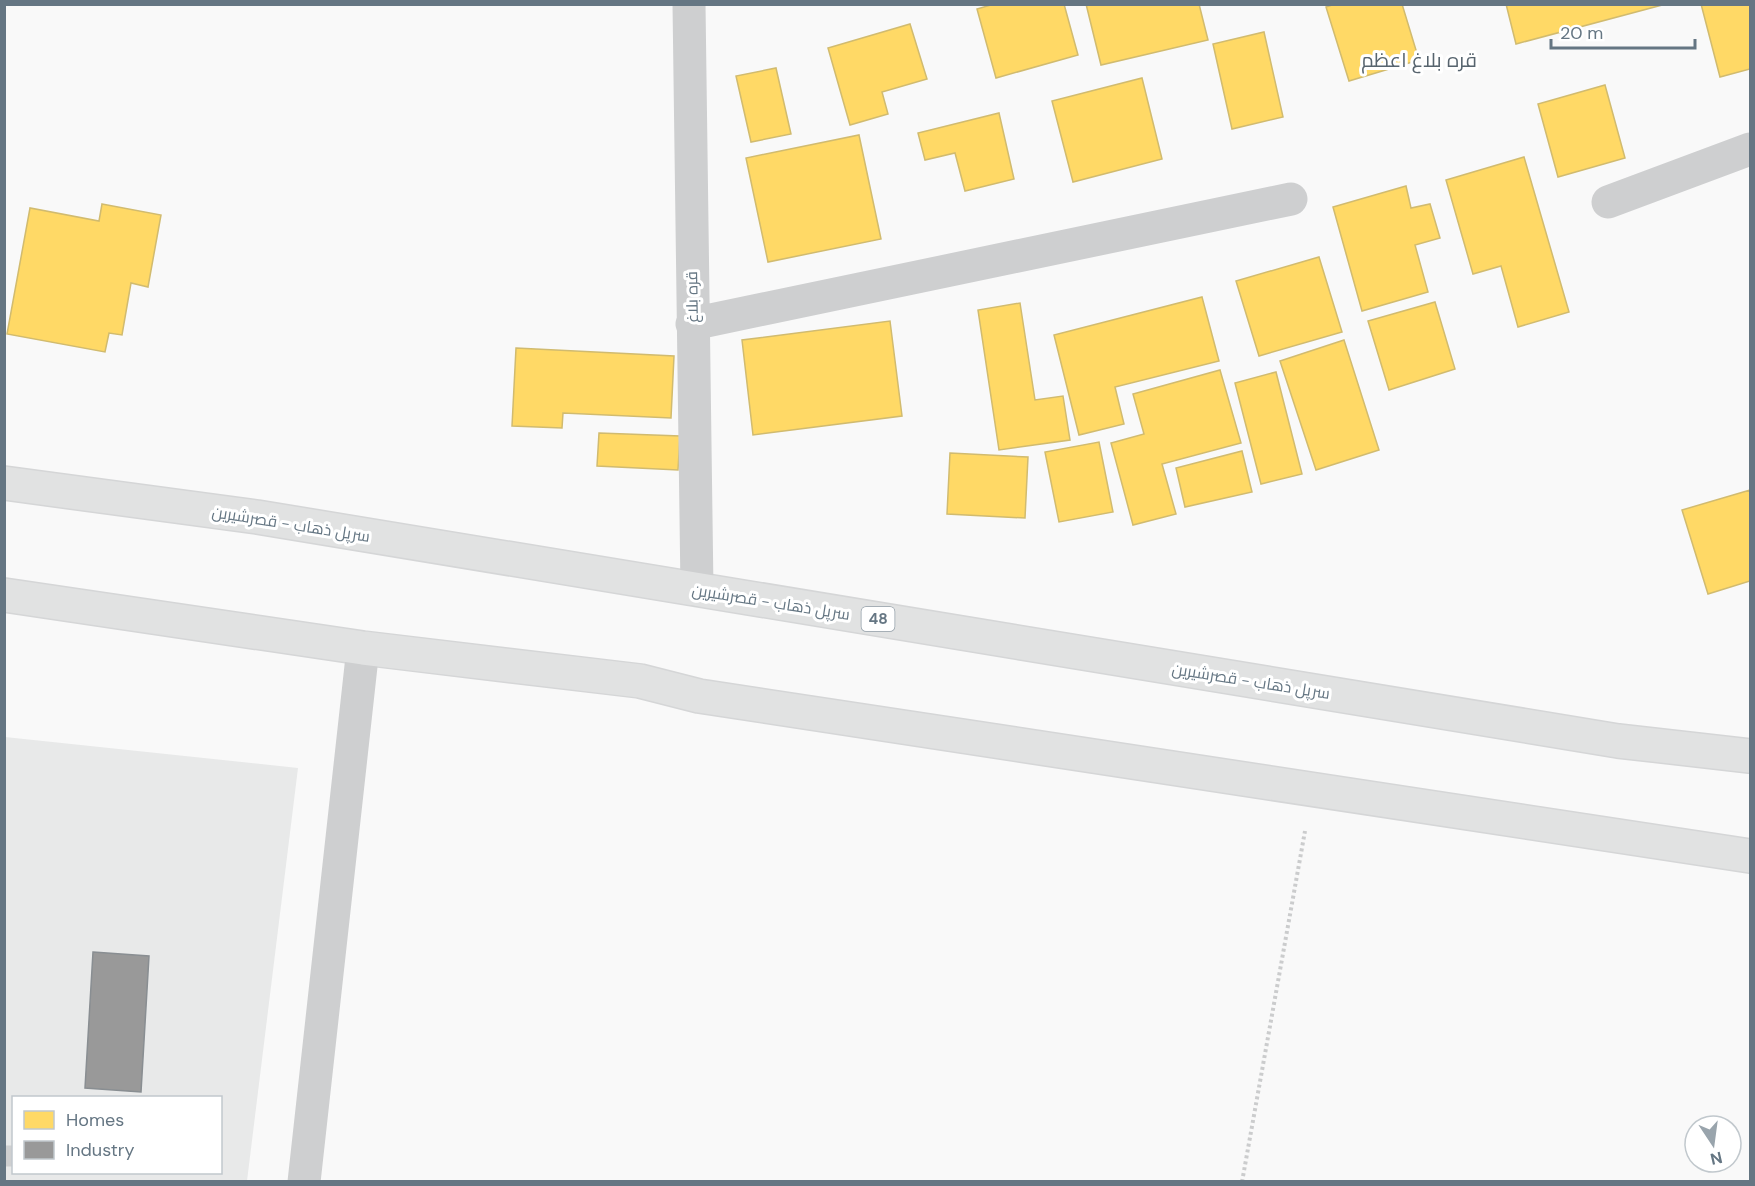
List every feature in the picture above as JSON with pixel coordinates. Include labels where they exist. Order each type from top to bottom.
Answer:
[{"type":"main road","name":"سرپل ذهاب - قصرشیرین","points":[[4,483],[257,517],[1618,741],[1750,756]]},
{"type":"main road","points":[[4,595],[363,648],[640,681],[699,696],[1750,856]]},
{"type":"street","name":"قره بلاغ","points":[[689,4],[697,590]]},
{"type":"street","points":[[1608,202],[1750,149]]},
{"type":"street","points":[[692,324],[1291,199]]},
{"type":"street","points":[[304,1182],[363,648]]},
{"type":"path","points":[[1242,1182],[1313,789]]},
{"type":"shaded area","points":[[5,737],[298,768],[247,1181],[5,1182]]},
{"type":"building: Homes","points":[[994,4],[1064,4],[1078,55],[996,78],[977,9]]},
{"type":"building: Homes","points":[[1086,4],[1199,4],[1208,40],[1101,65]]},
{"type":"building: Homes","points":[[1335,4],[1402,4],[1419,60],[1349,81],[1326,7]]},
{"type":"building: Homes","points":[[1506,4],[1666,4],[1516,44]]},
{"type":"building: Homes","points":[[1701,4],[1750,4],[1750,69],[1720,77]]},
{"type":"building: Homes","points":[[910,24],[927,79],[882,92],[888,114],[850,125],[828,48]]},
{"type":"building: Homes","points":[[1264,32],[1283,117],[1232,129],[1213,44]]},
{"type":"building: Homes","points":[[776,68],[791,134],[751,142],[736,76]]},
{"type":"building: Homes","points":[[1142,78],[1162,159],[1073,182],[1052,101]]},
{"type":"building: Homes","points":[[1605,85],[1625,158],[1558,177],[1538,104]]},
{"type":"building: Homes","points":[[999,113],[1014,179],[965,191],[955,153],[925,160],[918,133]]},
{"type":"building: Homes","points":[[859,135],[881,239],[768,262],[746,158]]},
{"type":"building: Homes","points":[[1524,157],[1569,312],[1518,327],[1501,266],[1473,274],[1446,180]]},
{"type":"building: Homes","points":[[1406,186],[1411,208],[1430,204],[1440,238],[1415,245],[1428,292],[1362,311],[1333,207]]},
{"type":"building: Homes","points":[[102,204],[161,215],[148,287],[131,283],[122,335],[109,333],[105,352],[7,334],[30,208],[99,221]]},
{"type":"building: Homes","points":[[1319,257],[1342,332],[1259,356],[1236,281]]},
{"type":"building: Homes","points":[[1202,297],[1219,361],[1115,387],[1124,424],[1079,435],[1054,335]]},
{"type":"building: Homes","points":[[1435,302],[1455,369],[1389,390],[1368,321]]},
{"type":"building: Homes","points":[[1020,303],[1035,400],[1063,396],[1070,440],[999,450],[978,310]]},
{"type":"building: Homes","points":[[890,321],[902,416],[753,435],[742,340]]},
{"type":"building: Homes","points":[[1344,340],[1379,450],[1316,470],[1280,361]]},
{"type":"building: Homes","points":[[516,348],[674,356],[671,418],[563,413],[562,428],[512,426]]},
{"type":"building: Homes","points":[[1220,370],[1241,443],[1162,464],[1176,514],[1133,525],[1111,443],[1144,434],[1133,394]]},
{"type":"building: Homes","points":[[1276,372],[1302,474],[1261,484],[1235,383]]},
{"type":"building: Homes","points":[[599,433],[680,436],[678,470],[597,466]]},
{"type":"building: Homes","points":[[1099,442],[1113,512],[1059,522],[1045,452]]},
{"type":"building: Homes","points":[[1242,451],[1252,492],[1185,507],[1176,468]]},
{"type":"building: Homes","points":[[950,453],[1028,457],[1025,518],[947,514]]},
{"type":"building: Homes","points":[[1750,490],[1750,581],[1708,594],[1682,510]]},
{"type":"building: Industry","points":[[93,952],[149,956],[141,1092],[85,1088]]},
{"type":"district","name":"قره بلاغ اعظم","points":[[1419,60]]}]
